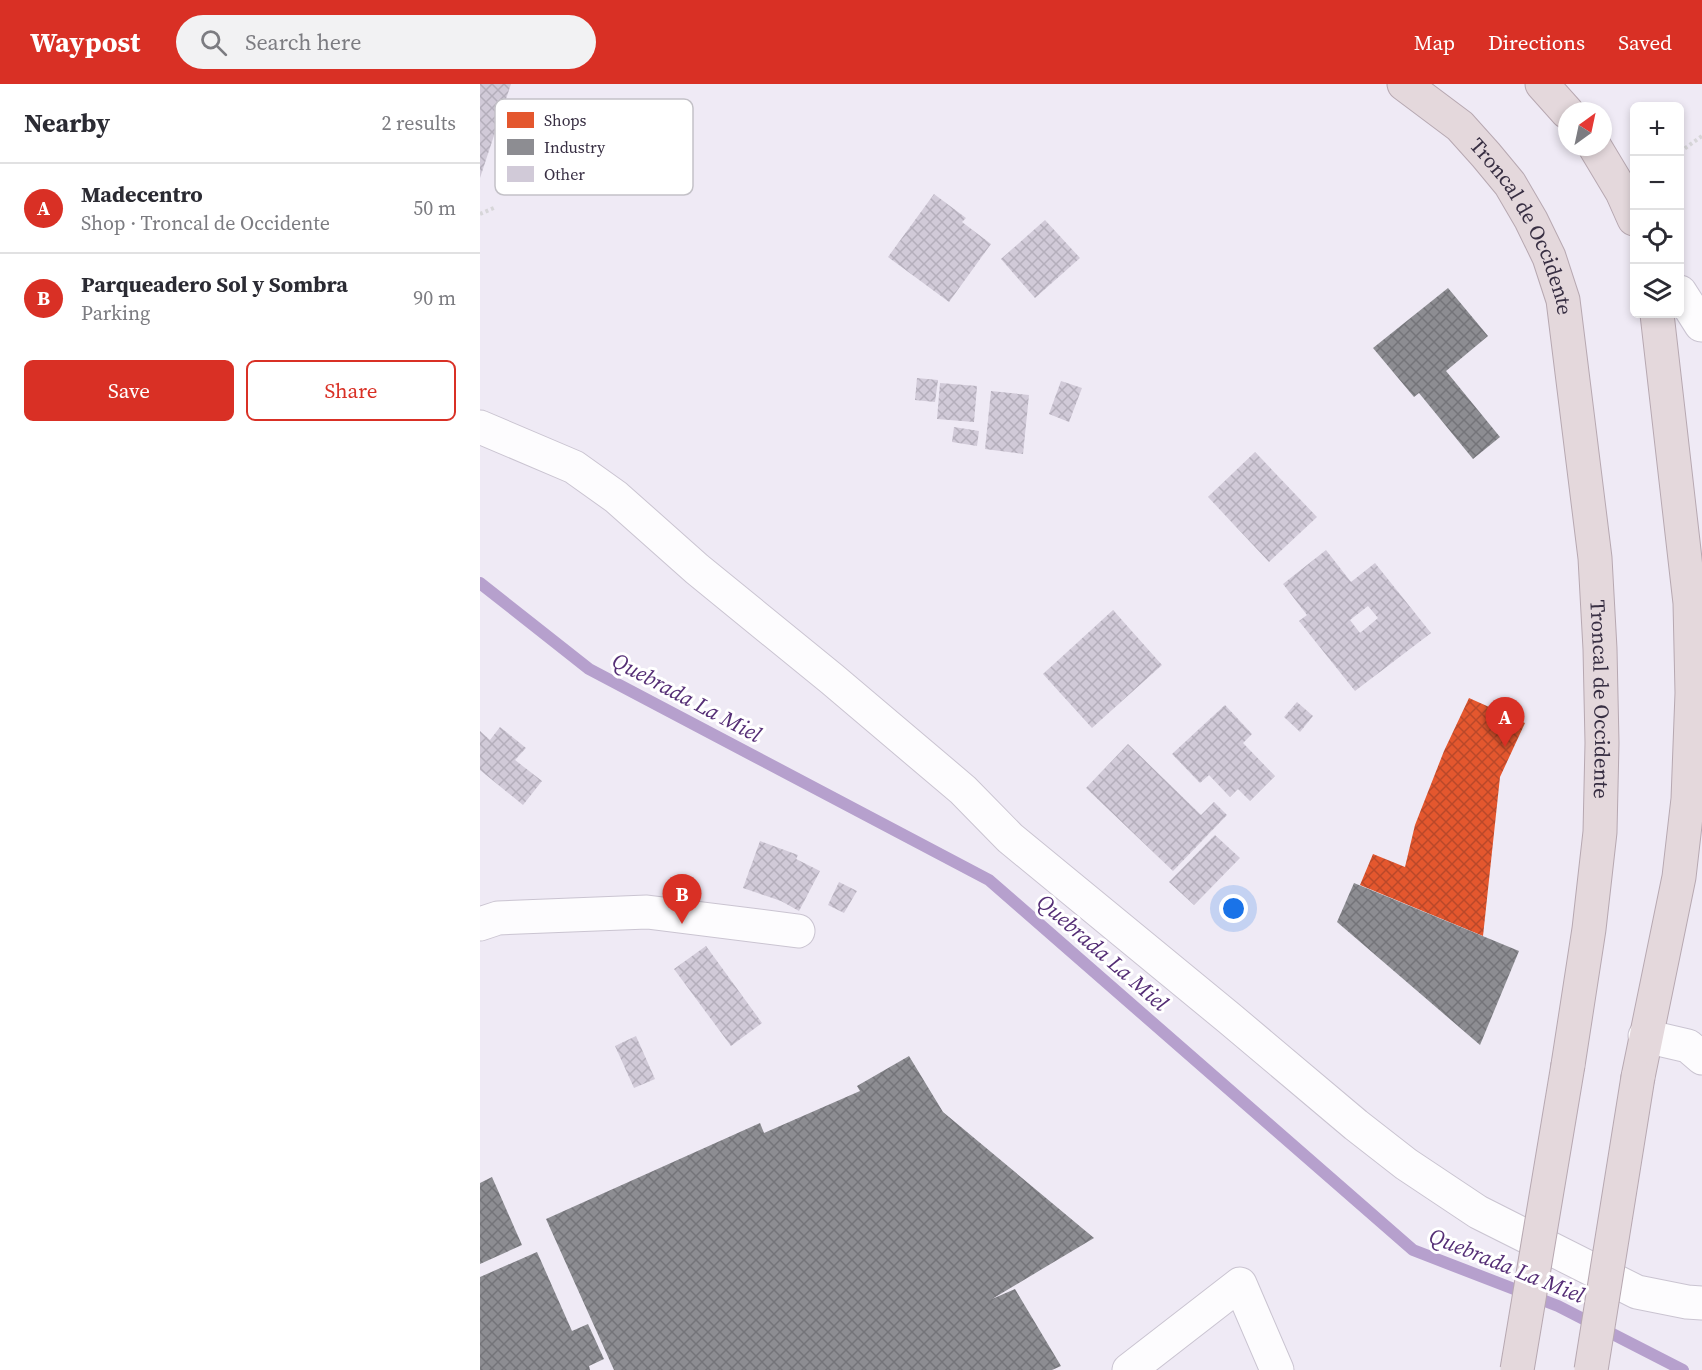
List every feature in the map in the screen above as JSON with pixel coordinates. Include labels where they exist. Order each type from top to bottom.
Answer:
[{"type":"highway","name":"Troncal de Occidente","points":[[1404,84],[1460,126],[1486,154],[1510,184],[1549,257],[1563,300],[1594,558],[1600,649],[1602,743],[1600,832],[1589,929],[1517,1370]]},
{"type":"highway","points":[[1600,156],[1631,210]]},
{"type":"highway","points":[[1591,1370],[1645,1036],[1679,878],[1688,799],[1692,702],[1690,603],[1657,318]]},
{"type":"street","points":[[1684,298],[1701,326]]},
{"type":"street","points":[[480,427],[574,467],[616,497],[697,569],[963,790],[1010,838],[1406,1164],[1478,1212],[1637,1292],[1702,1303]]},
{"type":"street","points":[[480,924],[498,918],[647,912],[798,931]]},
{"type":"street","points":[[1645,1036],[1688,1046],[1702,1058]]},
{"type":"street","points":[[1129,1370],[1240,1284],[1277,1370]]},
{"type":"path","points":[[1684,149],[1702,136]]},
{"type":"path","points":[[480,213],[496,207]]},
{"type":"building: Shops","points":[[1469,698],[1525,723],[1500,777],[1483,936],[1360,885],[1373,854],[1405,867],[1415,825],[1444,751]]},
{"type":"building: Industry","points":[[1448,288],[1488,336],[1446,371],[1500,437],[1473,459],[1419,393],[1414,397],[1373,348]]},
{"type":"building: Industry","points":[[1354,883],[1519,951],[1480,1045],[1337,922]]},
{"type":"building: Industry","points":[[909,1056],[943,1112],[1094,1238],[992,1299],[1015,1289],[1061,1366],[1052,1370],[614,1370],[546,1219],[760,1123],[764,1133],[860,1091],[857,1086]]},
{"type":"building: Industry","points":[[492,1177],[522,1245],[480,1264],[480,1183]]},
{"type":"building: Industry","points":[[537,1252],[572,1331],[588,1324],[604,1359],[589,1366],[590,1370],[480,1370],[480,1277]]},
{"type":"building: Other","points":[[480,84],[511,84],[506,99],[495,99],[495,133],[480,178]]},
{"type":"building: Other","points":[[934,194],[966,218],[962,222],[991,244],[949,302],[888,257]]},
{"type":"building: Other","points":[[1045,220],[1080,258],[1035,298],[1001,259]]},
{"type":"building: Other","points":[[917,378],[938,380],[935,402],[915,400]]},
{"type":"building: Other","points":[[1061,381],[1082,388],[1069,422],[1049,414]]},
{"type":"building: Other","points":[[940,383],[977,386],[974,422],[937,419]]},
{"type":"building: Other","points":[[991,391],[1029,395],[1023,454],[985,449]]},
{"type":"building: Other","points":[[954,427],[979,431],[977,446],[952,442]]},
{"type":"building: Other","points":[[1255,452],[1317,517],[1269,562],[1208,497]]},
{"type":"building: Other","points":[[1326,550],[1351,582],[1375,563],[1431,633],[1355,691],[1299,621],[1307,615],[1283,584]],"holes":[[[1368,606],[1378,618],[1360,633],[1350,620]]]},
{"type":"building: Other","points":[[1113,610],[1162,665],[1092,728],[1043,674]]},
{"type":"building: Other","points":[[1297,702],[1313,716],[1300,732],[1284,717]]},
{"type":"building: Other","points":[[1225,705],[1252,734],[1243,743],[1275,776],[1250,801],[1238,789],[1230,797],[1209,775],[1200,783],[1172,754]]},
{"type":"building: Other","points":[[500,727],[526,748],[515,760],[542,781],[523,805],[480,770],[480,731],[490,740]]},
{"type":"building: Other","points":[[1128,744],[1201,815],[1214,802],[1227,815],[1173,871],[1086,788]]},
{"type":"building: Other","points":[[1215,835],[1240,858],[1194,905],[1169,882]]},
{"type":"building: Other","points":[[760,841],[798,855],[796,859],[820,871],[799,911],[781,901],[743,888]]},
{"type":"building: Other","points":[[839,882],[857,891],[844,913],[828,905]]},
{"type":"building: Other","points":[[706,946],[762,1023],[731,1046],[674,969]]},
{"type":"building: Other","points":[[636,1036],[655,1079],[634,1088],[615,1046]]},
{"type":"waterway","name":"Quebrada La Miel","points":[[480,583],[589,669],[989,880],[1413,1250],[1558,1306],[1683,1370]]},
{"type":"place","name":"Madecentro","points":[[1505,747]]},
{"type":"place","name":"Parqueadero Sol y Sombra","points":[[682,924]]}]
